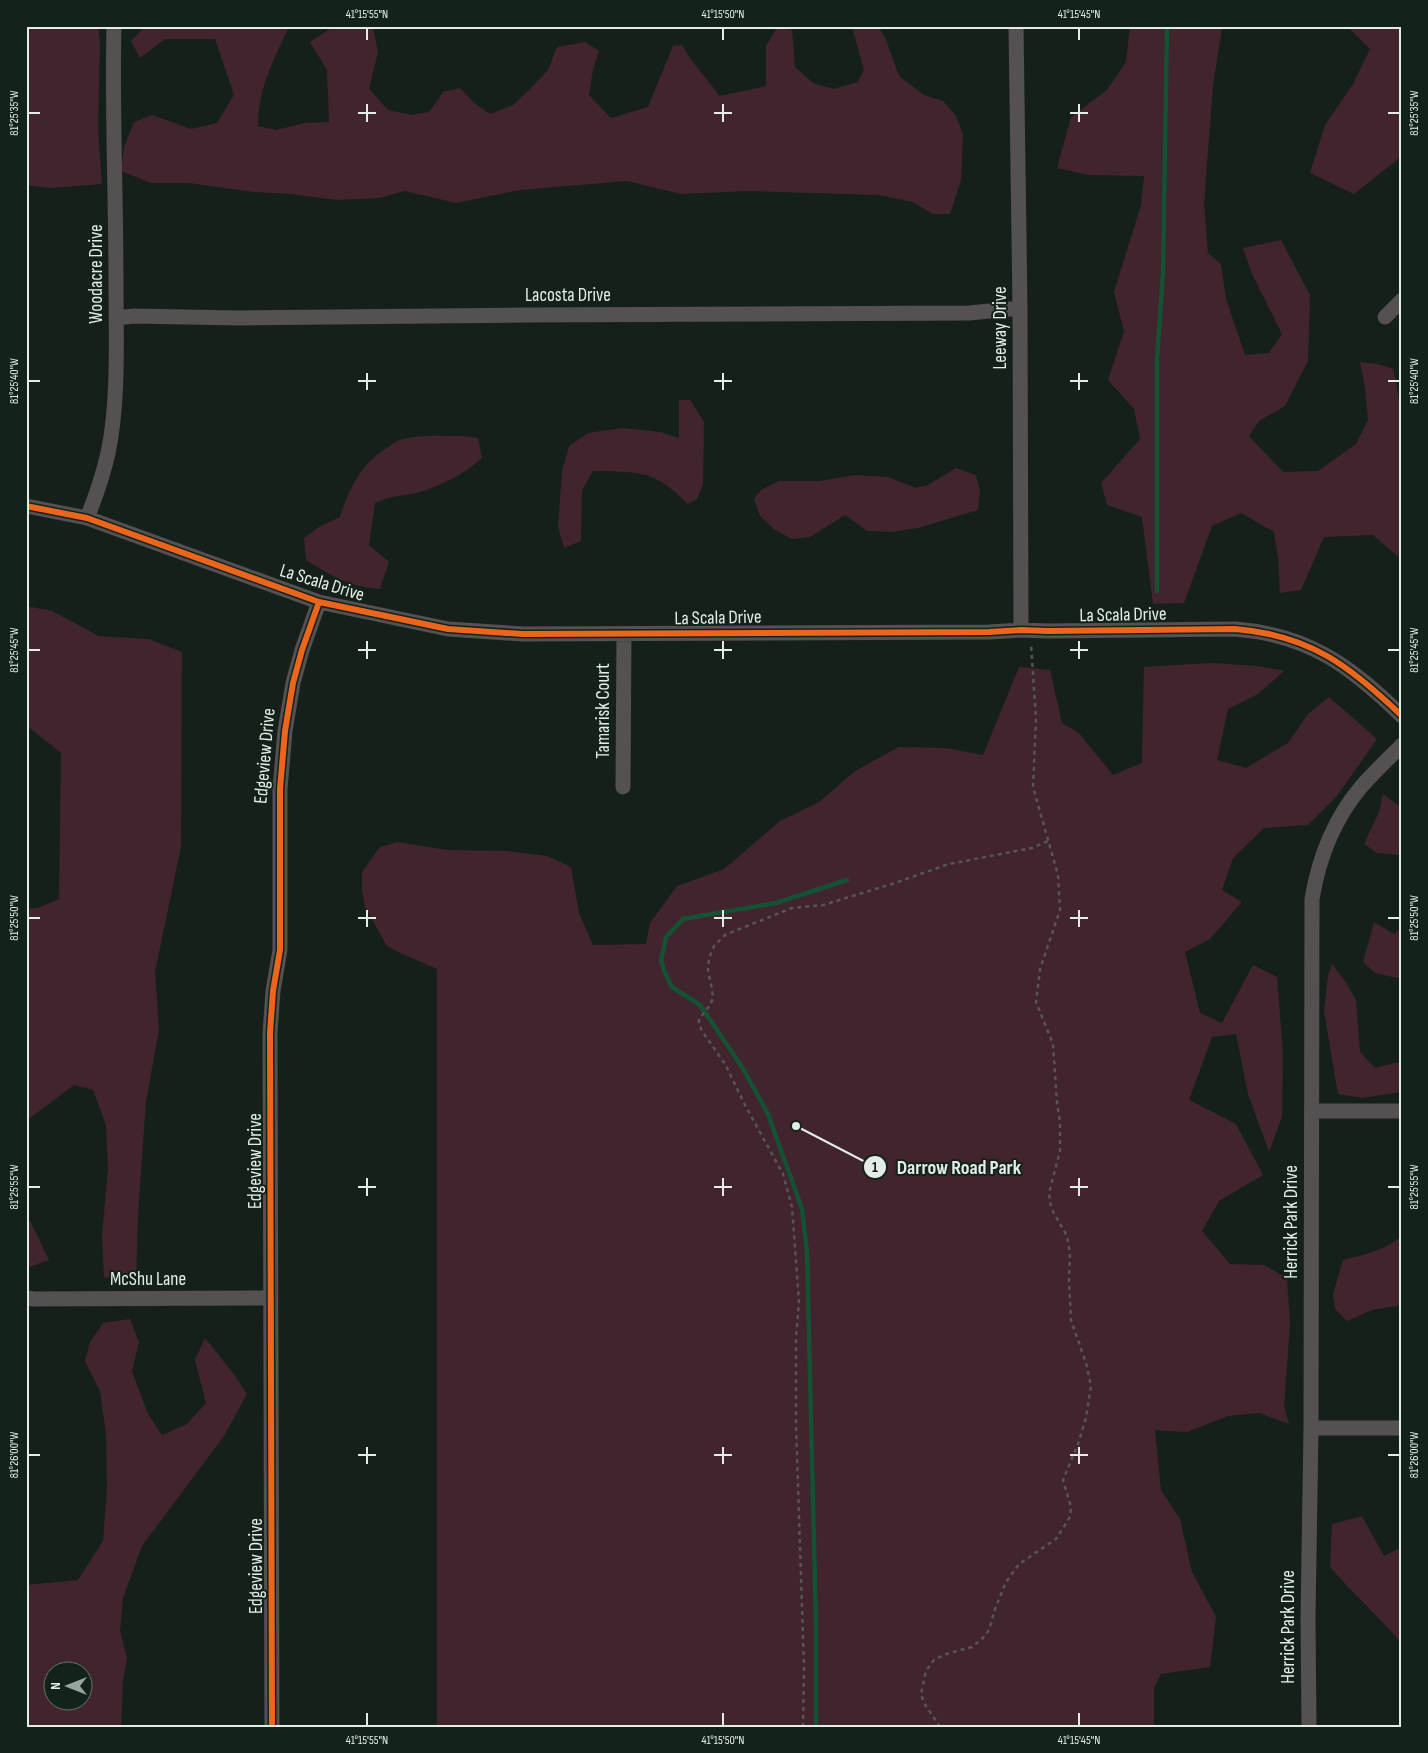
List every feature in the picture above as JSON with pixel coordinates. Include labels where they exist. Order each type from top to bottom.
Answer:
[{"type":"street","name":"Woodacre Drive","points":[[88,518],[99,487],[111,434],[114,391],[116,178],[113,69],[114,26]]},
{"type":"street","name":"Leeway Drive","points":[[1016,26],[1026,630]]},
{"type":"street","points":[[1385,317],[1402,300]]},
{"type":"street","name":"Lacosta Drive","points":[[116,318],[134,316],[249,318],[950,314],[1020,308]]},
{"type":"street","name":"La Scala Drive","points":[[26,506],[88,518],[319,602],[448,629],[523,634],[1258,630],[1285,636],[1311,647],[1349,670],[1402,716]]},
{"type":"street","name":"Edgeview Drive","points":[[272,1727],[270,1033],[273,991],[280,950],[281,760],[293,683],[302,650],[319,602]]},
{"type":"street","name":"Tamarisk Court","points":[[623,787],[624,634]]},
{"type":"street","name":"Herrick Park Drive","points":[[1309,1727],[1312,898],[1317,872],[1330,835],[1343,812],[1362,787],[1402,745]]},
{"type":"street","points":[[1312,1111],[1402,1111]]},
{"type":"street","name":"McShu Lane","points":[[26,1298],[271,1298]]},
{"type":"street","points":[[1311,1428],[1402,1428]]},
{"type":"path","points":[[940,1727],[924,1703],[921,1694],[926,1671],[934,1660],[946,1654],[972,1648],[982,1639],[989,1630],[995,1609],[1010,1576],[1019,1564],[1056,1539],[1070,1517],[1071,1507],[1063,1480],[1086,1418],[1091,1386],[1086,1363],[1071,1320],[1070,1253],[1066,1236],[1051,1208],[1049,1193],[1060,1151],[1060,1122],[1053,1044],[1036,1002],[1040,969],[1060,910],[1058,874],[1033,787],[1036,718],[1026,630]]},
{"type":"path","points":[[803,1727],[804,1668],[796,1425],[796,1337],[799,1294],[792,1208],[783,1174],[745,1105],[726,1064],[699,1024],[699,1019],[713,998],[708,970],[709,958],[714,946],[725,936],[792,908],[823,905],[949,864],[1032,848],[1048,841]]},
{"type":"shaded area","points":[[26,26],[98,26],[100,41],[98,132],[102,184],[51,188],[26,185]]},
{"type":"shaded area","points":[[145,26],[281,26],[288,29],[267,76],[259,113],[258,126],[276,130],[305,123],[329,122],[327,70],[310,42],[334,26],[373,27],[378,52],[369,89],[388,110],[411,115],[429,112],[443,92],[460,88],[474,103],[490,114],[513,105],[548,70],[557,47],[585,42],[599,51],[593,70],[589,95],[611,118],[648,107],[673,46],[682,45],[692,61],[720,96],[766,86],[766,46],[778,26],[792,30],[795,67],[813,83],[833,89],[858,82],[864,70],[852,27],[877,26],[885,37],[899,76],[924,95],[943,101],[956,116],[963,134],[961,180],[950,214],[933,214],[913,202],[878,195],[749,191],[681,194],[627,181],[520,190],[456,203],[405,191],[379,198],[336,200],[291,194],[253,192],[189,183],[151,183],[121,171],[124,147],[134,122],[152,115],[191,129],[217,123],[234,95],[215,39],[165,39],[140,58],[131,41]]},
{"type":"shaded area","points":[[1130,26],[1226,26],[1222,28],[1213,85],[1204,204],[1208,253],[1221,264],[1226,299],[1245,355],[1269,353],[1282,334],[1252,274],[1243,248],[1281,240],[1310,295],[1308,361],[1285,406],[1259,421],[1249,436],[1283,472],[1318,471],[1356,444],[1368,420],[1360,362],[1378,364],[1393,369],[1402,414],[1402,560],[1373,535],[1324,537],[1301,590],[1280,593],[1278,557],[1274,532],[1241,513],[1212,526],[1184,603],[1153,604],[1142,517],[1107,505],[1101,483],[1140,439],[1134,409],[1108,380],[1124,331],[1114,292],[1141,205],[1144,176],[1088,175],[1057,168],[1071,117],[1107,90],[1126,62]]},
{"type":"shaded area","points":[[1347,26],[1402,26],[1402,156],[1354,194],[1310,173],[1325,125],[1353,84],[1370,49]]},
{"type":"shaded area","points":[[679,400],[690,400],[704,422],[703,484],[697,499],[687,504],[665,484],[643,474],[593,471],[582,490],[581,541],[564,548],[558,527],[562,471],[569,446],[588,433],[623,428],[660,432],[679,438]]},
{"type":"shaded area","points":[[463,436],[478,438],[482,458],[475,464],[459,475],[434,487],[375,503],[369,545],[389,562],[380,589],[350,583],[333,576],[306,560],[304,538],[319,527],[340,517],[347,497],[357,478],[378,454],[397,441],[408,438]]},
{"type":"shaded area","points":[[956,468],[976,475],[980,491],[978,510],[918,528],[892,532],[867,531],[845,515],[810,537],[792,539],[775,530],[760,516],[754,499],[761,490],[779,481],[820,481],[855,475],[888,477],[916,488],[928,485]]},
{"type":"shaded area","points":[[26,606],[52,611],[99,636],[148,639],[182,652],[181,847],[155,972],[159,1030],[146,1102],[138,1213],[136,1283],[104,1277],[102,1235],[108,1168],[106,1125],[93,1090],[74,1085],[26,1121],[26,909],[38,908],[59,899],[61,753],[26,725]]},
{"type":"shaded area","points":[[1211,663],[1258,666],[1284,671],[1258,694],[1228,709],[1217,760],[1246,768],[1288,743],[1308,714],[1329,697],[1377,739],[1337,796],[1308,825],[1264,828],[1233,858],[1222,890],[1242,902],[1210,939],[1185,952],[1200,1013],[1222,1023],[1253,965],[1277,977],[1283,1054],[1282,1117],[1269,1152],[1248,1094],[1236,1034],[1212,1037],[1189,1100],[1236,1124],[1263,1175],[1219,1201],[1202,1231],[1230,1264],[1264,1265],[1287,1278],[1290,1324],[1284,1406],[1289,1424],[1259,1413],[1228,1416],[1187,1432],[1155,1430],[1161,1490],[1180,1519],[1192,1572],[1216,1617],[1210,1667],[1161,1674],[1154,1688],[1154,1727],[437,1727],[437,969],[387,946],[365,907],[362,890],[362,872],[380,847],[397,842],[447,850],[506,851],[547,856],[571,867],[579,913],[593,945],[646,944],[650,923],[677,886],[724,869],[780,821],[819,802],[855,771],[899,747],[946,748],[983,755],[1019,667],[1050,670],[1062,723],[1079,733],[1113,775],[1142,763],[1144,667]]},
{"type":"shaded area","points":[[1383,794],[1402,808],[1402,855],[1377,853],[1364,844],[1379,812]]},
{"type":"shaded area","points":[[1374,922],[1394,934],[1402,927],[1402,979],[1375,973],[1363,962]]},
{"type":"shaded area","points":[[1332,964],[1356,1000],[1360,1052],[1375,1068],[1402,1061],[1402,1092],[1362,1098],[1338,1094],[1324,1011],[1328,975]]},
{"type":"shaded area","points":[[26,1213],[49,1260],[26,1268]]},
{"type":"shaded area","points":[[1402,1236],[1402,1305],[1372,1310],[1347,1321],[1335,1309],[1333,1294],[1343,1260],[1381,1248]]},
{"type":"shaded area","points":[[130,1319],[139,1342],[132,1371],[148,1414],[162,1435],[187,1424],[206,1403],[195,1360],[205,1338],[247,1394],[224,1436],[142,1546],[123,1598],[120,1631],[127,1658],[123,1680],[121,1727],[26,1727],[26,1585],[78,1580],[103,1541],[107,1489],[106,1434],[100,1391],[85,1361],[90,1342],[103,1323]]},
{"type":"shaded area","points":[[1362,1516],[1384,1556],[1402,1547],[1402,1644],[1330,1567],[1332,1524]]},
{"type":"waterway","points":[[1157,591],[1157,359],[1163,273],[1167,26]]},
{"type":"waterway","points":[[816,1727],[816,1625],[807,1252],[802,1209],[768,1114],[742,1067],[700,1005],[672,987],[661,960],[666,937],[683,919],[776,903],[847,880]]},
{"type":"cycle path","points":[[26,506],[87,518],[319,602],[448,629],[523,634],[1235,629],[1262,632],[1307,646],[1327,656],[1365,682],[1402,716]]},
{"type":"cycle path","points":[[272,1727],[270,1033],[273,991],[280,950],[280,789],[285,731],[293,683],[302,650],[319,602]]},
{"type":"place","name":"Darrow Road Park","points":[[796,1126]]}]
